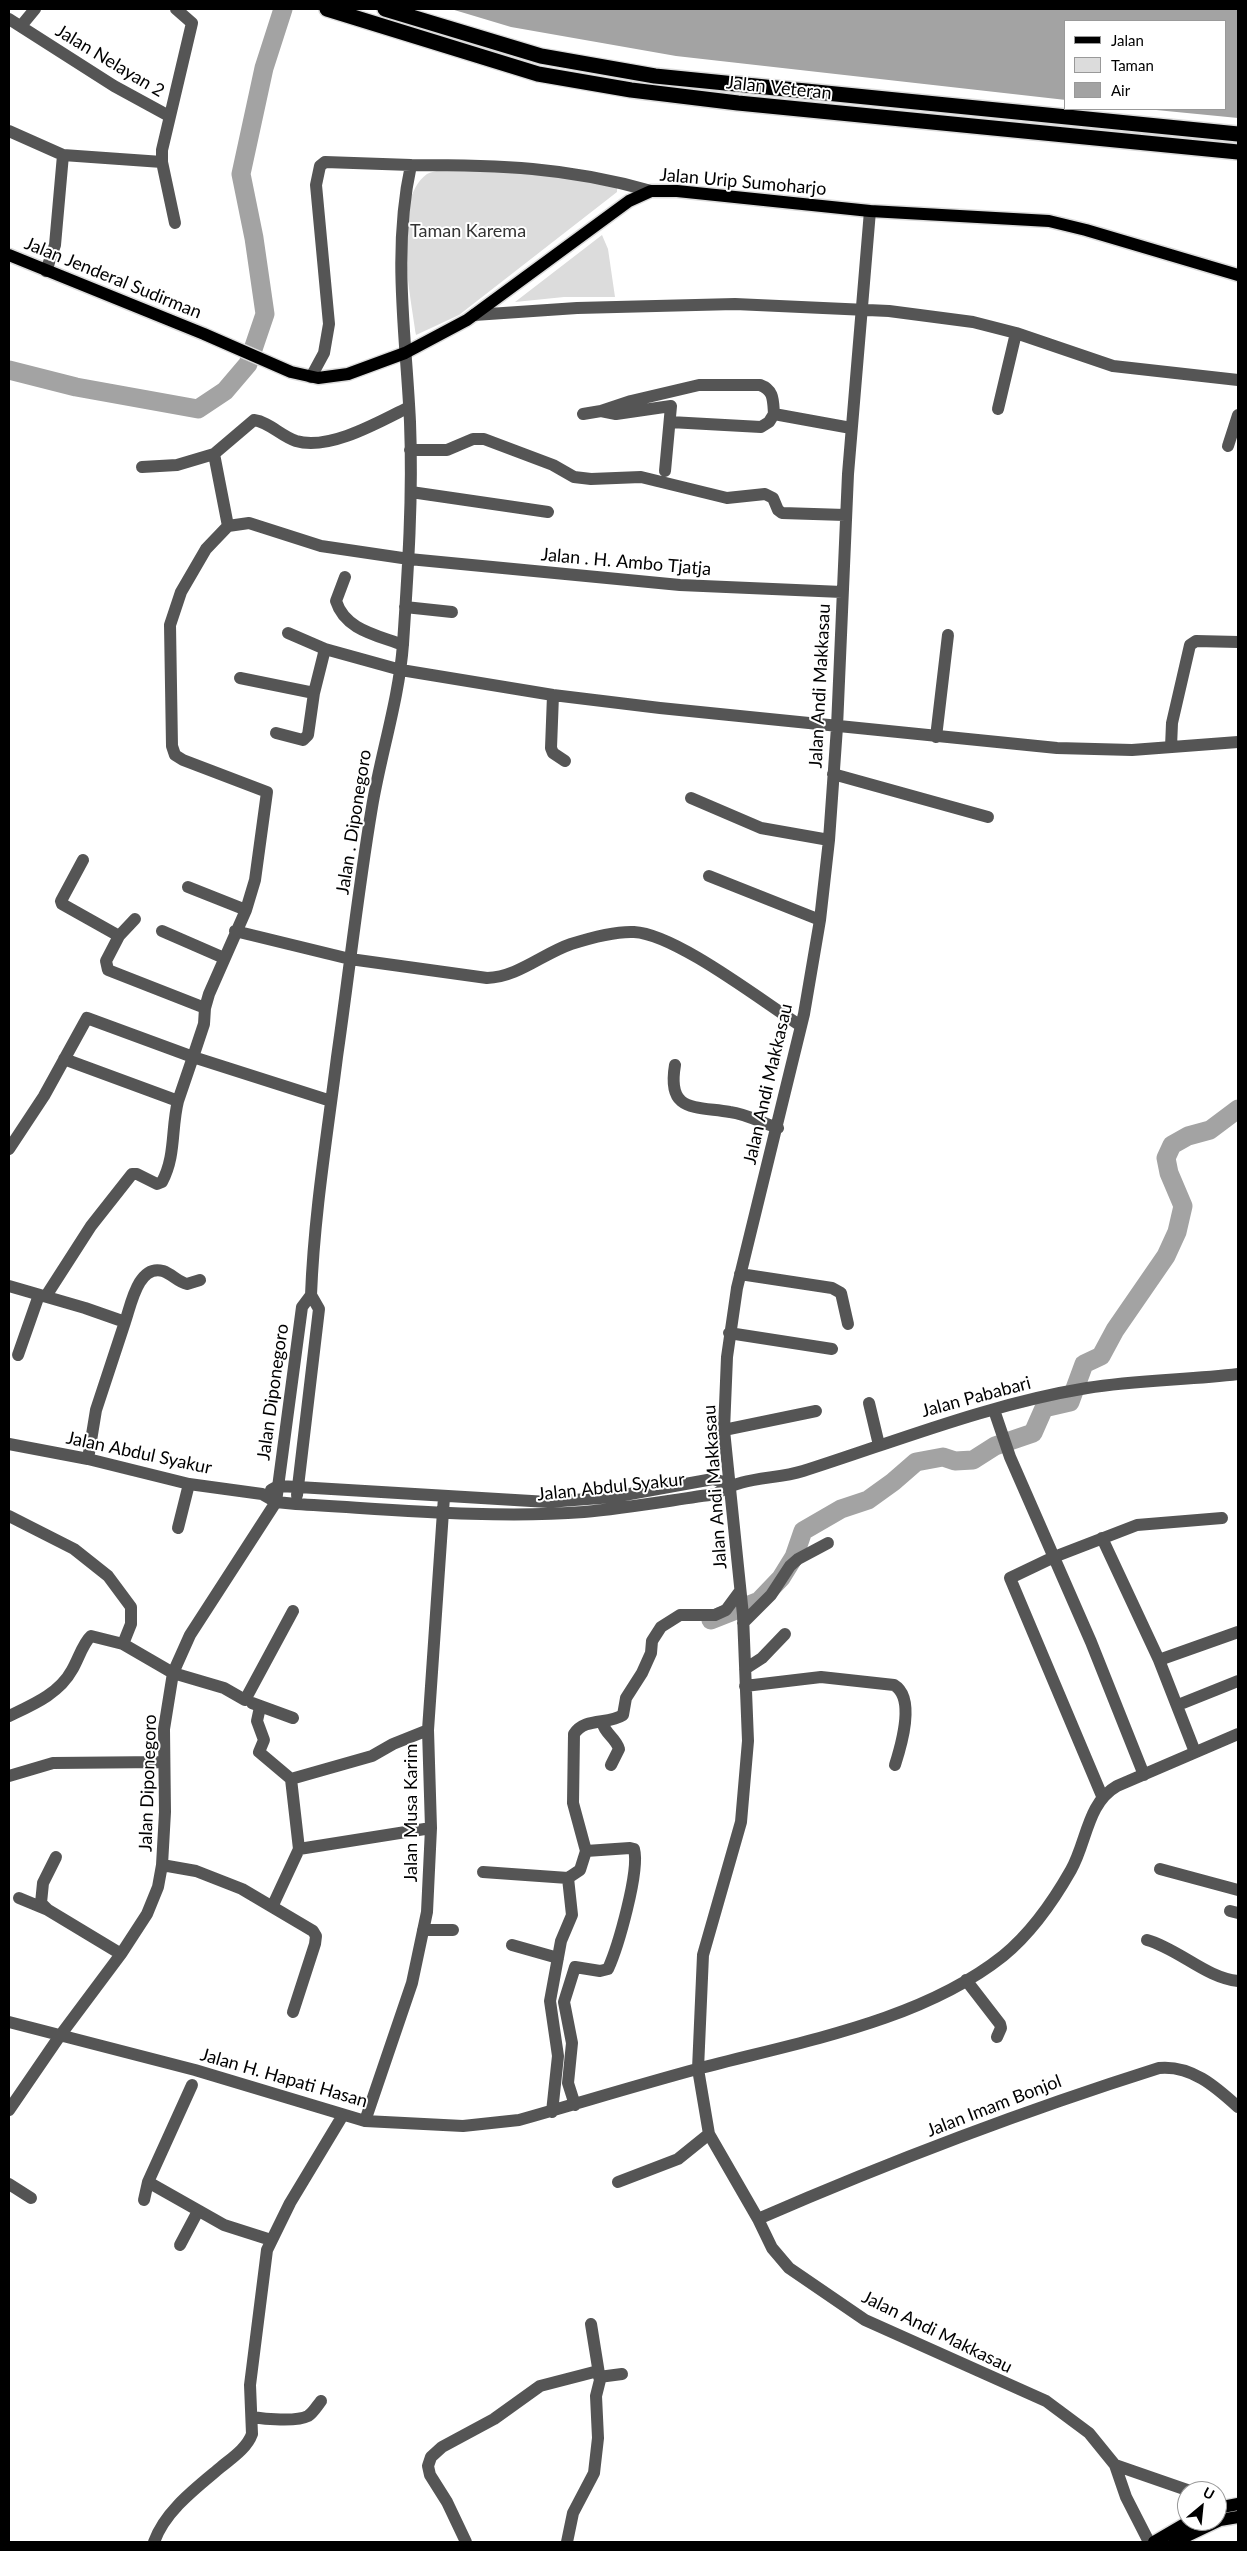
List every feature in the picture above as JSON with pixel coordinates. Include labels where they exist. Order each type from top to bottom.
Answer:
[{"type":"highway","name":"Jalan Veteran","points":[[385,9],[542,56],[655,76],[1238,134]]},
{"type":"highway","name":"Jalan Veteran","points":[[332,10],[538,74],[632,90],[738,103],[1238,152]]},
{"type":"main road","name":"Jalan Urip Sumoharjo","points":[[291,372],[311,376],[348,374],[405,354],[474,315],[629,201],[651,192],[677,191],[870,211],[1049,221],[1086,230],[1238,276]]},
{"type":"main road","name":"Jalan Jenderal Sudirman","points":[[9,255],[204,334],[291,372]]},
{"type":"main road","points":[[1174,2542],[1220,2520],[1238,2517]]},
{"type":"main road","points":[[1154,2542],[1177,2529]]},
{"type":"street","points":[[14,26],[35,9]]},
{"type":"street","points":[[175,223],[162,162],[162,150],[192,23],[176,9]]},
{"type":"street","name":"Jalan Nelayan 2","points":[[14,26],[114,86],[169,116]]},
{"type":"street","points":[[9,131],[64,155],[162,162]]},
{"type":"street","points":[[46,271],[55,245],[64,155]]},
{"type":"street","points":[[311,376],[324,353],[329,324],[316,184],[320,166],[325,162],[412,166],[525,167],[562,171],[611,180],[651,192]]},
{"type":"street","name":"Jalan . Diponegoro","points":[[311,1295],[312,1265],[350,959],[372,806],[400,670],[403,644],[404,608],[409,559],[411,492],[409,407],[402,310],[401,230],[412,166]]},
{"type":"street","name":"Jalan Andi Makkasau","points":[[870,211],[845,515],[834,774],[820,920],[801,1026],[778,1128],[740,1274],[729,1333],[724,1430],[743,1619],[748,1741],[741,1822],[704,1955],[698,2069],[709,2134],[758,2219],[772,2248],[789,2268],[806,2282],[865,2320],[1046,2401],[1070,2416],[1088,2433],[1115,2465]]},
{"type":"street","points":[[474,315],[577,308],[734,304],[862,309],[974,322],[1016,333],[1113,366],[1238,380]]},
{"type":"street","points":[[998,409],[1016,333]]},
{"type":"street","points":[[583,414],[699,385],[760,385],[768,388],[773,395],[774,414],[769,422],[761,427],[670,422]]},
{"type":"street","points":[[665,471],[671,406],[668,393]]},
{"type":"street","points":[[601,411],[616,414],[671,406]]},
{"type":"street","points":[[142,467],[176,465],[214,454],[254,420],[294,440],[321,443],[365,428],[409,407]]},
{"type":"street","points":[[774,414],[852,428]]},
{"type":"street","points":[[1228,446],[1238,415]]},
{"type":"street","points":[[410,450],[447,450],[474,439],[484,439],[553,465],[574,476],[591,479],[641,477],[727,498],[765,494],[773,498],[778,510],[782,513],[845,515]]},
{"type":"street","points":[[18,1354],[42,1296],[91,1226],[132,1174],[137,1174],[157,1184],[162,1182],[173,1157],[172,1134],[178,1101],[204,1024],[205,1008],[224,958],[240,933],[255,880],[267,792],[183,760],[175,755],[172,746],[170,625],[181,592],[206,549],[228,526],[214,454]]},
{"type":"street","points":[[411,492],[548,512]]},
{"type":"street","name":"Jalan . H. Ambo Tjatja","points":[[228,526],[249,523],[321,546],[409,559],[680,585],[842,592]]},
{"type":"street","points":[[345,577],[336,601],[344,618],[368,632],[403,644]]},
{"type":"street","points":[[404,608],[452,612]]},
{"type":"street","points":[[288,633],[325,650],[400,670],[553,694],[836,727],[1057,748],[1132,750],[1238,742]]},
{"type":"street","points":[[936,737],[948,635]]},
{"type":"street","points":[[1171,748],[1172,723],[1190,645],[1196,641],[1238,642]]},
{"type":"street","points":[[276,733],[299,740],[306,738],[314,693],[325,650]]},
{"type":"street","points":[[240,678],[314,693]]},
{"type":"street","points":[[553,694],[551,748],[553,753],[565,761]]},
{"type":"street","points":[[834,774],[988,817]]},
{"type":"street","points":[[691,798],[761,828],[829,840]]},
{"type":"street","points":[[82,860],[61,901],[62,904],[119,936]]},
{"type":"street","points":[[708,876],[820,920]]},
{"type":"street","points":[[188,887],[246,910]]},
{"type":"street","points":[[135,919],[119,936],[106,960],[108,970],[205,1008]]},
{"type":"street","points":[[162,931],[224,958]]},
{"type":"street","points":[[240,933],[350,959],[487,978],[498,978],[570,945],[614,933],[648,934],[689,953],[801,1026]]},
{"type":"street","points":[[9,1148],[44,1096],[84,1021],[88,1018],[193,1057],[331,1102]]},
{"type":"street","points":[[64,1059],[178,1101]]},
{"type":"street","points":[[675,1065],[672,1084],[674,1092],[685,1104],[735,1113],[778,1128]]},
{"type":"street","points":[[88,1459],[96,1410],[141,1280],[151,1271],[166,1273],[183,1283],[200,1280]]},
{"type":"street","points":[[740,1274],[816,1288],[832,1288],[841,1293],[848,1324]]},
{"type":"street","points":[[9,1286],[125,1322]]},
{"type":"street","points":[[296,1504],[319,1308],[311,1295]]},
{"type":"street","name":"Jalan Diponegoro","points":[[9,2110],[59,2037],[121,1954],[147,1914],[158,1887],[162,1865],[165,1812],[164,1729],[173,1673],[190,1635],[276,1502],[302,1307],[311,1295]]},
{"type":"street","points":[[729,1333],[832,1349]]},
{"type":"street","name":"Jalan Pababari","points":[[730,1484],[800,1472],[879,1445],[994,1410],[1087,1388],[1238,1374]]},
{"type":"street","points":[[868,1403],[879,1445]]},
{"type":"street","points":[[994,1410],[1005,1443],[1144,1775]]},
{"type":"street","points":[[724,1430],[816,1411]]},
{"type":"street","name":"Jalan Abdul Syakur","points":[[9,1444],[88,1459],[189,1484],[262,1494],[276,1502],[296,1504],[443,1511],[584,1512],[716,1494],[730,1484]]},
{"type":"street","name":"Jalan Abdul Syakur","points":[[262,1494],[278,1486],[548,1502],[613,1497],[713,1479],[730,1484]]},
{"type":"street","points":[[178,1528],[189,1484]]},
{"type":"street","name":"Jalan Musa Karim","points":[[365,2121],[412,1983],[428,1903],[431,1828],[428,1730],[444,1497]]},
{"type":"street","points":[[9,1516],[74,1549],[108,1576],[131,1607],[131,1624],[123,1644]]},
{"type":"street","points":[[1222,1518],[1144,1524],[1102,1538],[1054,1558],[1012,1576],[1010,1580],[1102,1796],[1117,1786],[1238,1734]]},
{"type":"street","points":[[1102,1538],[1159,1660],[1195,1752]]},
{"type":"street","points":[[743,1619],[770,1595],[790,1566],[828,1543]]},
{"type":"street","points":[[483,1872],[568,1878],[580,1870],[586,1851],[573,1803],[574,1734],[582,1725],[603,1726],[614,1721],[625,1712],[626,1698],[652,1653],[652,1642],[661,1627],[680,1615],[715,1615],[726,1610],[741,1596]]},
{"type":"street","points":[[246,1700],[293,1611]]},
{"type":"street","points":[[1159,1660],[1238,1632]]},
{"type":"street","points":[[744,1669],[762,1658],[785,1634]]},
{"type":"street","points":[[9,1716],[30,1706],[63,1684],[83,1652],[84,1642],[91,1636],[123,1644],[173,1673],[214,1684],[260,1707],[293,1718]]},
{"type":"street","points":[[745,1686],[821,1677],[894,1686],[900,1689],[906,1697],[906,1710],[901,1745],[895,1765]]},
{"type":"street","points":[[1178,1705],[1238,1681]]},
{"type":"street","points":[[260,1707],[257,1721],[264,1740],[259,1752],[291,1779],[298,1849],[273,1906]]},
{"type":"street","points":[[603,1726],[617,1742],[619,1749],[611,1765]]},
{"type":"street","points":[[291,1779],[372,1756],[393,1744],[428,1730]]},
{"type":"street","points":[[9,1776],[53,1763],[163,1762]]},
{"type":"street","name":"Jalan H. Hapati Hasan","points":[[9,2022],[59,2037],[195,2070],[365,2121],[463,2126],[519,2120],[698,2069],[795,2045],[886,2018],[966,1980],[1004,1955],[1022,1937],[1056,1894],[1080,1851],[1096,1806],[1102,1796]]},
{"type":"street","points":[[298,1849],[431,1828]]},
{"type":"street","points":[[512,1945],[564,1964],[600,1971],[608,1969],[631,1896],[636,1856],[634,1850],[630,1848],[586,1851]]},
{"type":"street","points":[[48,1910],[41,1903],[43,1883],[56,1857]]},
{"type":"street","points":[[162,1865],[196,1871],[242,1889],[310,1928],[316,1936],[315,1944],[293,2012]]},
{"type":"street","points":[[1160,1869],[1238,1890]]},
{"type":"street","points":[[563,2108],[568,2083],[572,2043],[564,2002],[564,1964],[561,1941],[572,1915],[568,1878]]},
{"type":"street","points":[[19,1898],[48,1910],[121,1954]]},
{"type":"street","points":[[423,1930],[453,1930]]},
{"type":"street","points":[[1147,1940],[1160,1944],[1224,1979],[1238,1981]]},
{"type":"street","points":[[563,2108],[550,2001],[564,1964]]},
{"type":"street","points":[[966,1980],[1000,2024],[1001,2028],[997,2038]]},
{"type":"street","name":"Jalan Imam Bonjol","points":[[758,2219],[843,2182],[1060,2099],[1159,2068],[1171,2066],[1197,2075],[1238,2107]]},
{"type":"street","points":[[144,2200],[148,2182],[192,2085]]},
{"type":"street","points":[[154,2542],[175,2509],[248,2442],[252,2434],[250,2385],[254,2338],[267,2250],[290,2203],[342,2115]]},
{"type":"street","points":[[618,2182],[678,2159],[709,2134]]},
{"type":"street","points":[[148,2182],[224,2225],[271,2240]]},
{"type":"street","points":[[9,2184],[31,2198]]},
{"type":"street","points":[[180,2245],[198,2211]]},
{"type":"street","points":[[567,2542],[573,2513],[594,2473],[598,2438],[596,2396],[599,2374],[591,2324]]},
{"type":"street","points":[[466,2542],[447,2502],[430,2475],[428,2466],[431,2457],[442,2447],[494,2419],[540,2386],[599,2374],[622,2374]]},
{"type":"street","points":[[252,2416],[266,2419],[302,2418],[311,2413],[321,2401]]},
{"type":"street","points":[[1115,2465],[1177,2486]]},
{"type":"street","points":[[1115,2465],[1126,2497],[1149,2542]]},
{"type":"green space","name":"Taman Karema","points":[[457,168],[525,171],[617,185],[617,192],[459,315],[416,335],[406,250],[406,227],[409,205],[416,187],[427,174]]},
{"type":"green space","points":[[602,235],[608,249],[615,297],[564,297],[515,302]]},
{"type":"water","points":[[451,9],[1238,9],[1238,118],[1156,110],[1227,110],[1227,20],[1064,20],[1064,100],[676,56],[511,27]]},
{"type":"waterway","points":[[9,370],[76,387],[198,409],[225,391],[248,364],[265,314],[254,238],[241,174],[264,68],[283,9]]},
{"type":"waterway","points":[[711,1620],[759,1601],[781,1578],[794,1557],[803,1531],[841,1509],[868,1500],[916,1462],[943,1457],[955,1461],[973,1460],[995,1446],[1033,1433],[1044,1408],[1070,1402],[1084,1364],[1101,1356],[1115,1330],[1166,1256],[1177,1232],[1183,1206],[1169,1173],[1166,1158],[1172,1145],[1188,1136],[1210,1130],[1238,1109]]}]
